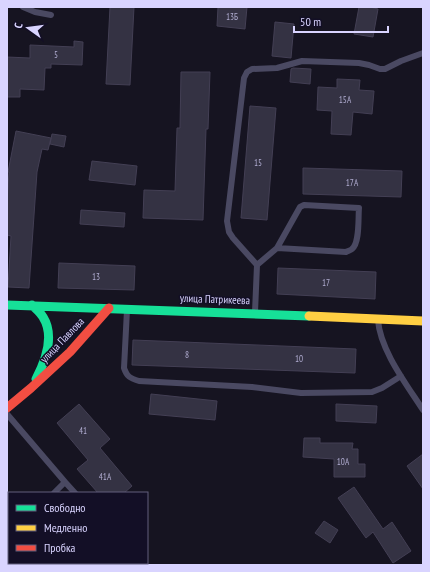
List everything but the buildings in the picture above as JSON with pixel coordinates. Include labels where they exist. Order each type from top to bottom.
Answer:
[{"type":"street","name":"улица Патрикеева","points":[[7,305],[127,308],[423,320]]},
{"type":"street","name":"улица Павлова","points":[[31,388],[44,362],[48,339],[44,319],[40,312],[32,306]]},
{"type":"street","name":"улица Павлова","points":[[7,408],[70,352],[109,308]]},
{"type":"lane","points":[[23,7],[35,12],[51,14]]},
{"type":"lane","points":[[255,313],[257,265],[233,238],[229,232],[227,221],[244,78],[247,72],[252,69],[277,68],[302,61],[359,63],[380,69],[386,69],[401,61],[423,53]]},
{"type":"lane","points":[[257,265],[277,248],[300,207],[304,205],[359,208],[357,239],[352,250],[346,252],[277,248]]},
{"type":"lane","points":[[127,308],[124,368],[126,374],[139,381],[252,387],[301,393],[372,392],[382,388],[400,376]]},
{"type":"lane","points":[[378,319],[378,328],[387,352],[400,376],[423,410]]},
{"type":"lane","points":[[7,414],[74,492]]},
{"type":"lane","points":[[55,492],[65,482]]},
{"type":"traffic: fast","points":[[7,305],[309,316]]},
{"type":"traffic: fast","points":[[32,305],[47,324],[49,340],[46,356],[36,379]]},
{"type":"traffic: slow","points":[[309,316],[423,321]]},
{"type":"traffic: jam","points":[[7,408],[70,352],[109,308]]}]
